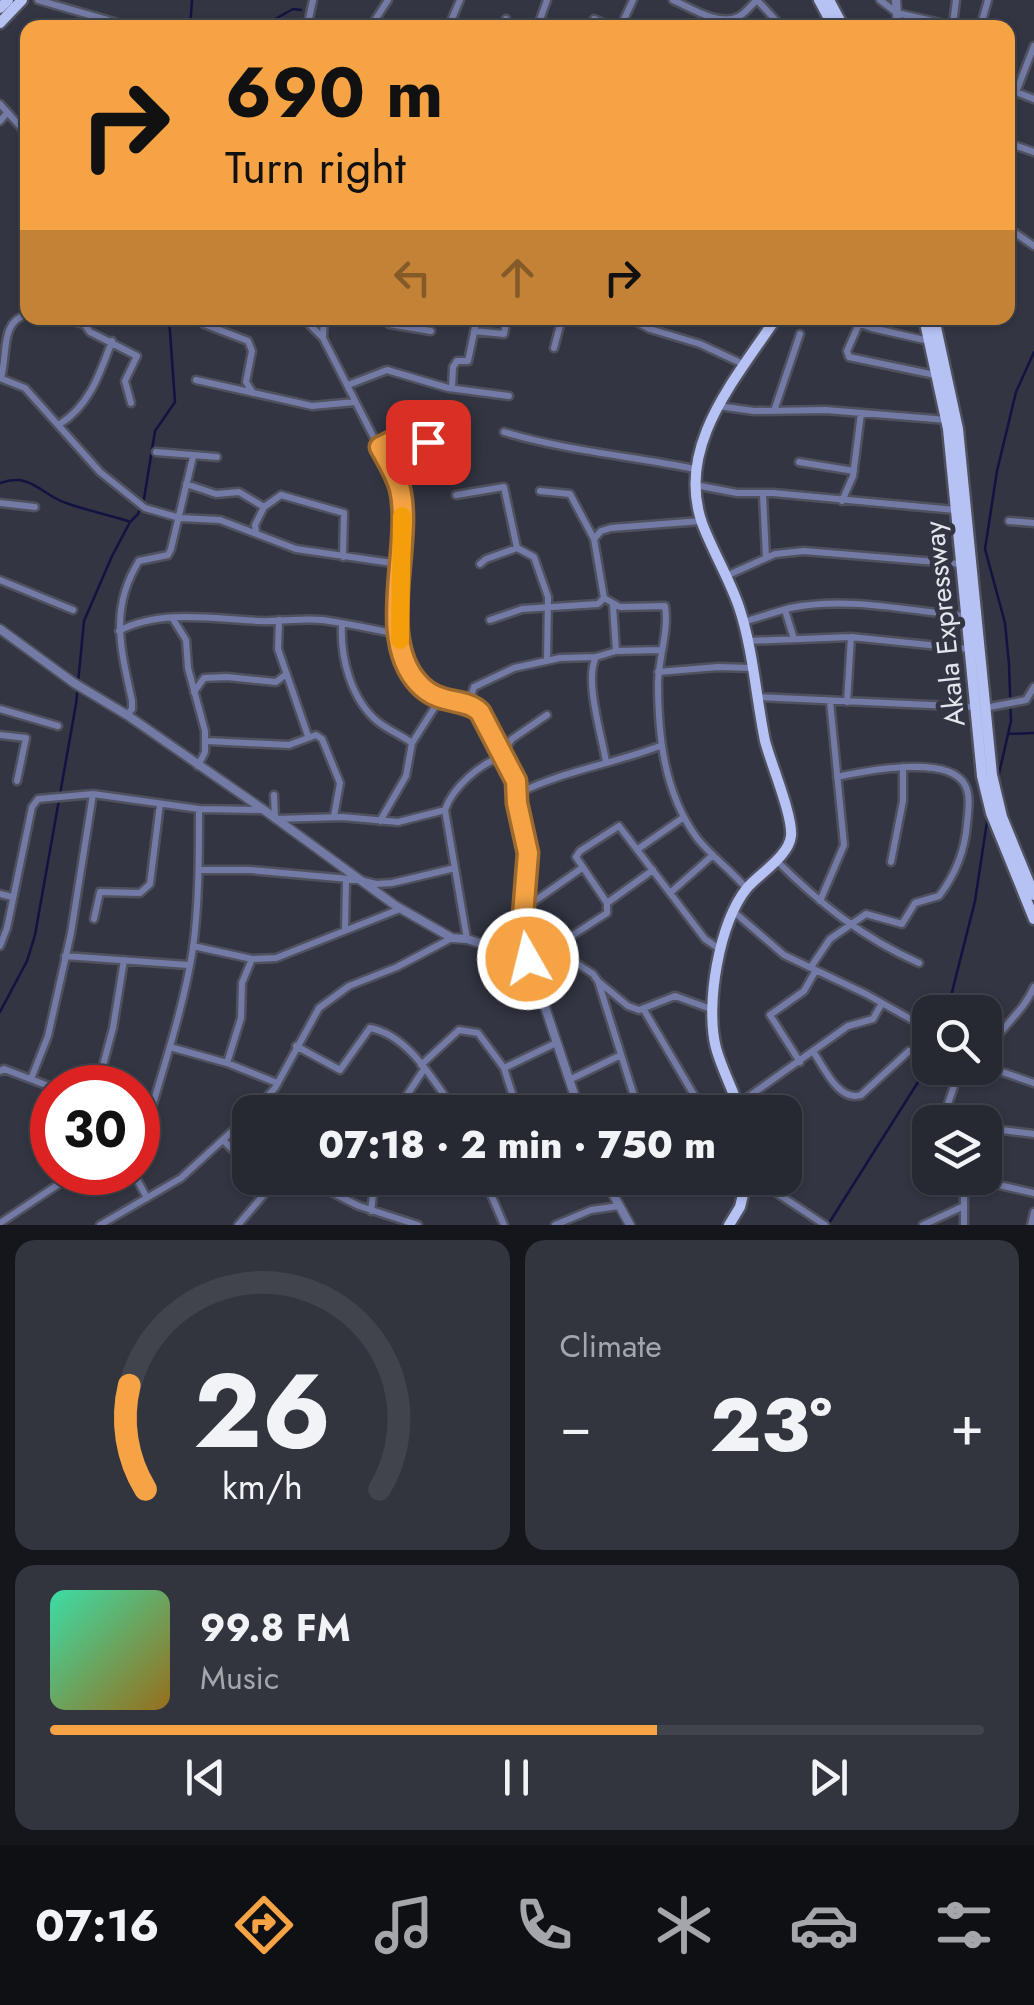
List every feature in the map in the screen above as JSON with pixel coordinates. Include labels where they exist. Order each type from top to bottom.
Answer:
[{"type":"main road","points":[[0,8],[8,0]]},
{"type":"main road","points":[[0,23],[22,0]]},
{"type":"main road","points":[[734,1095],[716,1048],[712,1009],[721,950],[733,911],[746,889],[790,842],[790,830],[756,697],[743,622],[702,520],[695,485],[716,406],[771,325]]},
{"type":"main road","name":"Akala Expressway","points":[[926,325],[947,420],[965,616],[971,629],[968,648],[979,707]]},
{"type":"main road","name":"Akala Expressway","points":[[936,325],[958,429],[971,629],[991,814],[1034,918]]},
{"type":"main road","name":"Akala Expressway","points":[[992,798],[1034,895]]},
{"type":"main road","points":[[729,1225],[744,1195]]},
{"type":"street","points":[[38,0],[107,20]]},
{"type":"street","points":[[673,0],[712,18],[741,16],[757,0],[776,20]]},
{"type":"street","points":[[880,0],[897,13],[933,20]]},
{"type":"street","points":[[896,0],[897,20]]},
{"type":"street","points":[[1015,85],[1034,46]]},
{"type":"street","points":[[0,104],[3,117]]},
{"type":"street","points":[[20,316],[8,325],[0,378],[22,385],[100,472],[135,502],[180,518],[220,520],[296,550],[399,564]]},
{"type":"street","points":[[89,325],[90,332],[137,356],[126,382],[131,403]]},
{"type":"street","points":[[207,325],[248,341],[252,350],[246,382],[254,394]]},
{"type":"street","points":[[310,325],[323,338],[400,489],[400,634],[409,670],[419,684],[440,699],[480,712],[516,781],[528,853],[522,911],[528,959],[574,1095]]},
{"type":"street","points":[[323,338],[324,325]]},
{"type":"street","points":[[392,325],[431,330]]},
{"type":"street","points":[[452,388],[452,367],[457,361],[468,361],[476,325]]},
{"type":"street","points":[[474,331],[504,334],[506,325]]},
{"type":"street","points":[[554,348],[560,325]]},
{"type":"street","points":[[643,325],[700,344],[743,364]]},
{"type":"street","points":[[859,325],[847,351],[850,357],[939,376]]},
{"type":"street","points":[[863,325],[931,342]]},
{"type":"street","points":[[774,411],[800,334]]},
{"type":"street","points":[[60,424],[73,416],[90,395],[112,341]]},
{"type":"street","points":[[348,385],[387,370],[452,388],[509,396]]},
{"type":"street","points":[[196,380],[312,406],[355,402]]},
{"type":"street","points":[[716,406],[947,420]]},
{"type":"street","points":[[842,500],[854,472],[862,413]]},
{"type":"street","points":[[504,432],[584,453],[620,454],[697,469]]},
{"type":"street","points":[[380,447],[396,439],[456,442]]},
{"type":"street","points":[[156,452],[217,457]]},
{"type":"street","points":[[127,715],[132,701],[119,631],[121,599],[140,560],[168,554],[193,457]]},
{"type":"street","points":[[799,462],[854,472]]},
{"type":"street","points":[[186,484],[216,494],[238,492],[264,507],[276,497],[288,495],[344,513],[343,557]]},
{"type":"street","points":[[695,485],[763,495],[955,510]]},
{"type":"street","points":[[456,495],[504,487],[517,548]]},
{"type":"street","points":[[540,492],[570,494],[594,539],[604,598],[626,607],[665,606],[666,627],[658,672],[660,746],[684,817],[699,841],[746,889]]},
{"type":"street","points":[[763,495],[765,560]]},
{"type":"street","points":[[0,503],[35,508]]},
{"type":"street","points":[[256,532],[255,525],[264,507]]},
{"type":"street","points":[[594,539],[612,528],[702,520]]},
{"type":"street","points":[[1009,521],[1034,523]]},
{"type":"street","points":[[480,564],[517,548],[530,552],[549,607],[548,660]]},
{"type":"street","points":[[725,576],[774,554],[804,551],[960,564]]},
{"type":"street","points":[[0,580],[73,610]]},
{"type":"street","points":[[490,620],[522,610],[598,604],[604,598]]},
{"type":"street","points":[[613,604],[616,651]]},
{"type":"street","points":[[743,622],[806,606],[868,604],[965,616]]},
{"type":"street","points":[[784,610],[794,639]]},
{"type":"street","points":[[119,631],[172,618],[342,624],[400,634]]},
{"type":"street","points":[[172,618],[186,640],[206,741],[198,766]]},
{"type":"street","points":[[279,620],[276,641],[308,736]]},
{"type":"street","points":[[342,624],[344,654],[362,704],[384,726],[412,743]]},
{"type":"street","points":[[0,629],[264,810],[400,909],[452,938]]},
{"type":"street","points":[[847,702],[851,637]]},
{"type":"street","points":[[747,641],[851,637],[968,648]]},
{"type":"street","points":[[468,705],[471,691],[478,684],[514,668],[573,656],[660,650]]},
{"type":"street","points":[[596,657],[592,684],[606,762]]},
{"type":"street","points":[[658,672],[751,668]]},
{"type":"street","points":[[194,694],[204,678],[276,682],[286,674]]},
{"type":"street","points":[[756,697],[979,707],[1026,700],[1034,687]]},
{"type":"street","points":[[380,821],[406,776],[412,743],[440,699]]},
{"type":"street","points":[[820,900],[844,845],[830,701]]},
{"type":"street","points":[[0,709],[58,726]]},
{"type":"street","points":[[467,938],[445,810],[456,790],[547,715]]},
{"type":"street","points":[[0,735],[26,738],[17,781]]},
{"type":"street","points":[[206,741],[289,745],[316,735],[322,739],[340,783],[334,816]]},
{"type":"street","points":[[516,794],[660,746]]},
{"type":"street","points":[[800,1062],[770,1015],[804,991],[830,939],[870,912],[902,924],[915,902],[939,896],[962,853],[969,804],[964,782],[948,772],[903,767],[838,777]]},
{"type":"street","points":[[891,862],[902,802],[903,767]]},
{"type":"street","points":[[0,946],[32,806],[38,799],[93,794],[200,810],[264,810]]},
{"type":"street","points":[[37,1065],[48,1036],[65,956],[93,794]]},
{"type":"street","points":[[274,796],[275,818]]},
{"type":"street","points":[[94,920],[100,892],[140,892],[150,884],[160,804]]},
{"type":"street","points":[[160,1081],[193,946],[200,810]]},
{"type":"street","points":[[275,818],[411,820],[445,810]]},
{"type":"street","points":[[638,849],[684,817]]},
{"type":"street","points":[[267,1095],[311,1018],[332,997],[452,938],[467,938],[528,959],[603,917],[607,903],[582,868],[577,853],[618,826],[705,940],[721,950]]},
{"type":"street","points":[[670,893],[714,855]]},
{"type":"street","points":[[775,859],[878,945],[919,963]]},
{"type":"street","points":[[199,870],[250,870],[376,884],[455,868]]},
{"type":"street","points":[[522,911],[582,868]]},
{"type":"street","points":[[607,903],[652,870]]},
{"type":"street","points":[[345,930],[346,881]]},
{"type":"street","points":[[0,894],[12,897]]},
{"type":"street","points":[[193,946],[252,959],[284,956],[400,909]]},
{"type":"street","points":[[733,911],[780,952],[912,1020]]},
{"type":"street","points":[[553,948],[593,974],[628,1006],[644,1010],[675,996],[712,1009]]},
{"type":"street","points":[[65,956],[188,964]]},
{"type":"street","points":[[227,1063],[241,1018],[242,983],[252,959]]},
{"type":"street","points":[[103,1065],[124,960]]},
{"type":"street","points":[[598,981],[633,1095]]},
{"type":"street","points":[[1002,1027],[1024,1006],[1034,987]]},
{"type":"street","points":[[756,1095],[848,1026],[874,1019],[882,1003]]},
{"type":"street","points":[[644,1010],[694,1095]]},
{"type":"street","points":[[296,1046],[340,1070],[372,1028],[408,1050],[443,1095]]},
{"type":"street","points":[[406,1095],[422,1067],[454,1034],[466,1029],[478,1032],[504,1068],[513,1095]]},
{"type":"street","points":[[504,1068],[556,1043]]},
{"type":"street","points":[[170,1047],[227,1063],[277,1083]]},
{"type":"street","points":[[814,1053],[841,1091],[853,1098],[909,1051]]},
{"type":"street","points":[[569,1080],[620,1055]]},
{"type":"street","points":[[0,1071],[4,1069],[30,1080]]},
{"type":"street","points":[[1002,1072],[1034,1083]]},
{"type":"street","points":[[1002,1130],[1034,1134]]},
{"type":"street","points":[[100,1225],[181,1178],[232,1132]]},
{"type":"street","points":[[224,1140],[232,1149]]},
{"type":"street","points":[[1002,1187],[1034,1194]]},
{"type":"street","points":[[0,1223],[42,1195]]},
{"type":"street","points":[[238,1225],[264,1195]]},
{"type":"street","points":[[338,1195],[371,1211],[418,1225]]},
{"type":"street","points":[[371,1211],[373,1195]]},
{"type":"street","points":[[491,1195],[504,1225]]},
{"type":"street","points":[[613,1195],[630,1225]]},
{"type":"street","points":[[777,1195],[824,1225]]},
{"type":"street","points":[[963,1195],[964,1225]]},
{"type":"street","points":[[555,1225],[591,1210],[619,1206]]},
{"type":"street","points":[[923,1225],[962,1207]]},
{"type":"street","points":[[1031,1225],[1034,1212]]},
{"type":"waterway","points":[[191,20],[192,0]]},
{"type":"waterway","points":[[273,20],[293,9],[301,10]]},
{"type":"waterway","points":[[0,1012],[27,961],[35,935],[76,704],[84,621],[112,556],[138,514],[155,431],[175,402],[170,325]]},
{"type":"waterway","points":[[998,778],[1011,721],[1009,664],[1005,623],[985,549],[997,471],[1016,392],[1034,352]]},
{"type":"waterway","points":[[0,483],[28,482],[66,503],[128,521]]},
{"type":"waterway","points":[[1008,734],[1034,733]]},
{"type":"waterway","points":[[951,995],[975,901],[988,815]]},
{"type":"waterway","points":[[829,1223],[916,1085]]},
{"type":"slow traffic","points":[[400,640],[402,516]]},
{"type":"route","points":[[428,442],[396,439],[380,447],[400,489],[403,656],[419,684],[433,696],[474,706],[480,712],[512,770],[528,853],[522,928],[528,959]]}]
